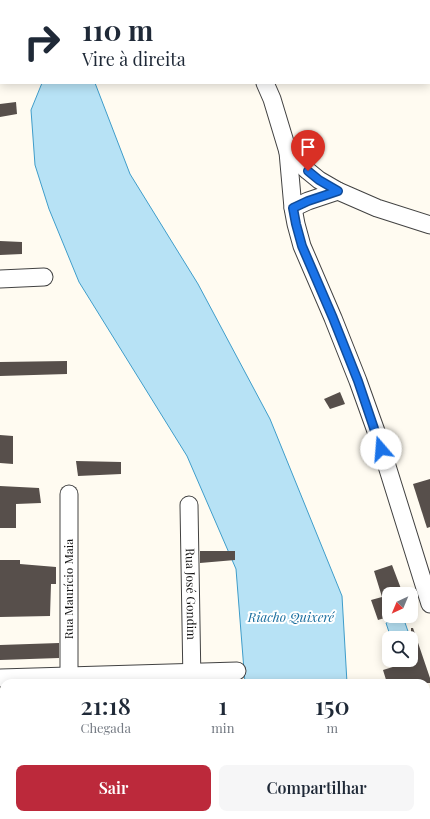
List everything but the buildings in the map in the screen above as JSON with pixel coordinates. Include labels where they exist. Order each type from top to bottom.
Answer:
[{"type":"street","points":[[265,84],[272,98],[288,152],[293,208],[302,246],[333,318],[377,434],[430,604]]},
{"type":"street","points":[[288,152],[319,180],[338,191],[376,208],[430,225]]},
{"type":"street","points":[[293,208],[308,201],[338,191]]},
{"type":"street","points":[[0,279],[44,277]]},
{"type":"street","name":"Rua Maurício Maia","points":[[69,494],[69,679]]},
{"type":"street","name":"Rua José Gondim","points":[[189,505],[192,678]]},
{"type":"street","points":[[130,679],[192,678],[236,671]]},
{"type":"street","points":[[0,678],[34,679]]},
{"type":"water","name":"Riacho Quixeré","points":[[42,84],[95,84],[130,174],[198,284],[270,419],[342,596],[347,679],[245,679],[236,569],[187,456],[79,282],[49,209],[35,165],[31,110]]},
{"type":"water","points":[[386,623],[405,623],[408,631],[389,631]]},
{"type":"route","points":[[308,171],[319,180],[338,191],[308,201],[293,208],[296,224],[302,246],[358,381],[381,449]]}]
